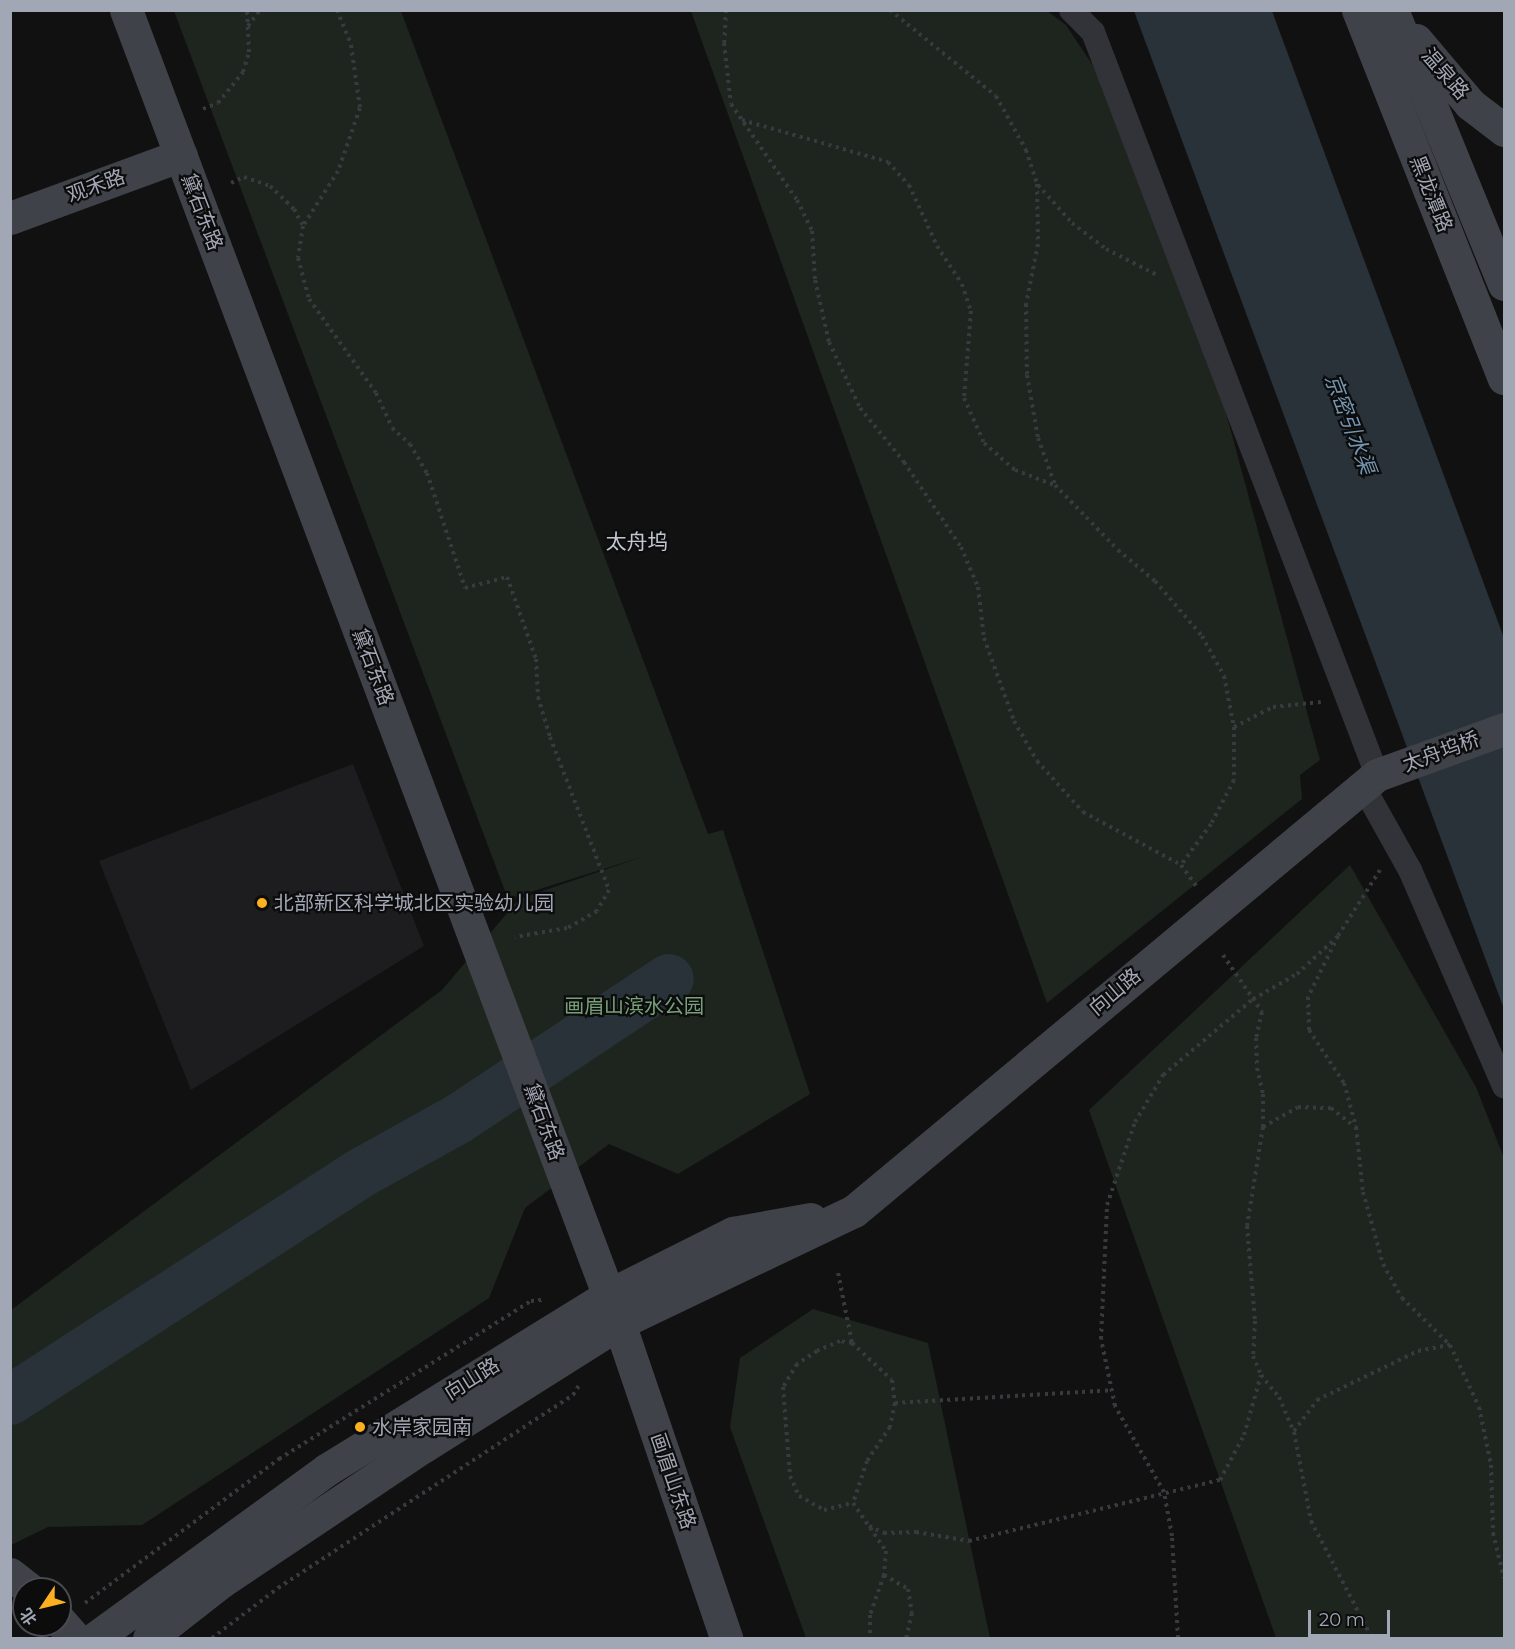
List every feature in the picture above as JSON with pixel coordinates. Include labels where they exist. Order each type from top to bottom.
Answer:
[{"type":"street","name":"黛石东路","points":[[126,10],[614,1309]]},
{"type":"street","points":[[1071,10],[1093,32],[1355,716],[1370,781],[1396,845],[1504,1086]]},
{"type":"street","name":"温泉路","points":[[1393,10],[1470,104],[1504,130]]},
{"type":"street","name":"黑龙潭路","points":[[1393,10],[1504,284]]},
{"type":"street","name":"黑龙潭路","points":[[1365,13],[1504,378]]},
{"type":"street","name":"观禾路","points":[[10,218],[181,155]]},
{"type":"street","name":"太舟坞桥","points":[[1370,781],[1504,729]]},
{"type":"street","name":"向山路","points":[[95,1638],[326,1470],[614,1309],[854,1211],[1370,781]]},
{"type":"street","name":"向山路","points":[[149,1638],[242,1568],[424,1446],[614,1309]]},
{"type":"street","name":"画眉山东路","points":[[614,1309],[726,1638]]},
{"type":"path","points":[[203,109],[218,103],[243,72],[249,52],[247,10]]},
{"type":"path","points":[[248,27],[260,10]]},
{"type":"path","points":[[336,10],[351,45],[360,108],[338,171],[303,226],[298,258],[309,299],[376,393],[392,428],[410,444],[427,473],[465,588],[507,577],[536,659],[538,697],[550,737],[609,890],[597,911],[567,928],[515,937]]},
{"type":"path","points":[[726,10],[726,82],[741,120],[797,200],[812,231],[815,280],[829,342],[860,408],[904,462],[961,547],[978,587],[984,638],[1014,721],[1037,761],[1083,812],[1181,865],[1211,824],[1234,780],[1234,727],[1224,676],[1202,636],[1155,581],[1118,550],[1055,485],[1038,438],[1027,375],[1026,304],[1038,244],[1037,184],[1026,150],[996,96],[890,10]]},
{"type":"path","points":[[726,20],[732,10]]},
{"type":"path","points":[[741,120],[888,162],[909,185],[937,246],[962,284],[971,311],[964,398],[984,443],[1015,470],[1055,485]]},
{"type":"path","points":[[231,183],[244,177],[270,186],[294,209],[303,226]]},
{"type":"path","points":[[1037,184],[1072,223],[1106,249],[1162,277]]},
{"type":"path","points":[[1234,727],[1273,707],[1324,702],[1355,716]]},
{"type":"path","points":[[1396,845],[1338,936],[1308,997],[1309,1030],[1344,1083],[1356,1127],[1363,1192],[1383,1264],[1402,1298],[1450,1345],[1479,1407],[1491,1465],[1493,1533],[1504,1578]]},
{"type":"path","points":[[1178,1638],[1172,1536],[1164,1492],[1115,1406],[1101,1339],[1107,1205],[1135,1122],[1163,1075],[1253,999],[1298,974],[1338,936]]},
{"type":"path","points":[[1223,955],[1262,1012],[1257,1068],[1263,1094],[1263,1127],[1247,1226],[1255,1321],[1253,1356],[1261,1375],[1279,1397],[1294,1432],[1311,1521],[1372,1638]]},
{"type":"path","points":[[1263,1127],[1298,1107],[1331,1108],[1356,1127]]},
{"type":"path","points":[[838,1273],[852,1343]]},
{"type":"path","points":[[840,1341],[852,1343],[892,1380],[895,1403],[890,1427],[867,1461],[853,1503],[824,1510],[799,1496],[790,1476],[783,1387],[797,1364],[817,1351],[840,1341]]},
{"type":"path","points":[[1294,1432],[1317,1400],[1418,1352],[1450,1345]]},
{"type":"path","points":[[869,1526],[884,1533],[915,1532],[969,1541],[1220,1480],[1244,1436],[1261,1375]]},
{"type":"path","points":[[212,1638],[278,1588],[573,1395],[585,1377]]},
{"type":"path","points":[[895,1403],[1112,1390]]},
{"type":"path","points":[[853,1503],[886,1551],[884,1575],[870,1615],[870,1638]]},
{"type":"path","points":[[884,1575],[908,1589],[912,1613],[906,1638]]},
{"type":"shaded area","name":"北部新区科学城北区实验幼儿园","points":[[353,764],[424,946],[191,1090],[99,861]]},
{"type":"green space","name":"画眉山滨水公园","points":[[174,11],[401,11],[708,834],[723,830],[810,1094],[678,1174],[609,1144],[525,1208],[489,1298],[142,1525],[48,1527],[11,1545],[11,1310],[442,990],[519,899],[645,856],[508,899]]},
{"type":"green space","points":[[691,11],[1047,11],[1066,25],[1127,117],[1180,243],[1320,760],[1300,775],[1302,799],[1047,1003]]},
{"type":"green space","points":[[1350,865],[1476,1087],[1504,1158],[1504,1638],[1276,1638],[1089,1110]]},
{"type":"green space","points":[[813,1309],[928,1343],[990,1638],[806,1638],[730,1427],[740,1358]]},
{"type":"water","name":"京密引水渠","points":[[1134,11],[1272,11],[1504,638],[1504,1009]]},
{"type":"waterway","points":[[10,1400],[359,1174],[458,1119],[669,979]]},
{"type":"place","name":"北部新区科学城北区实验幼儿园","points":[[262,903]]},
{"type":"place","name":"水岸家园南","points":[[360,1427]]},
{"type":"district","name":"太舟坞","points":[[637,542]]}]
